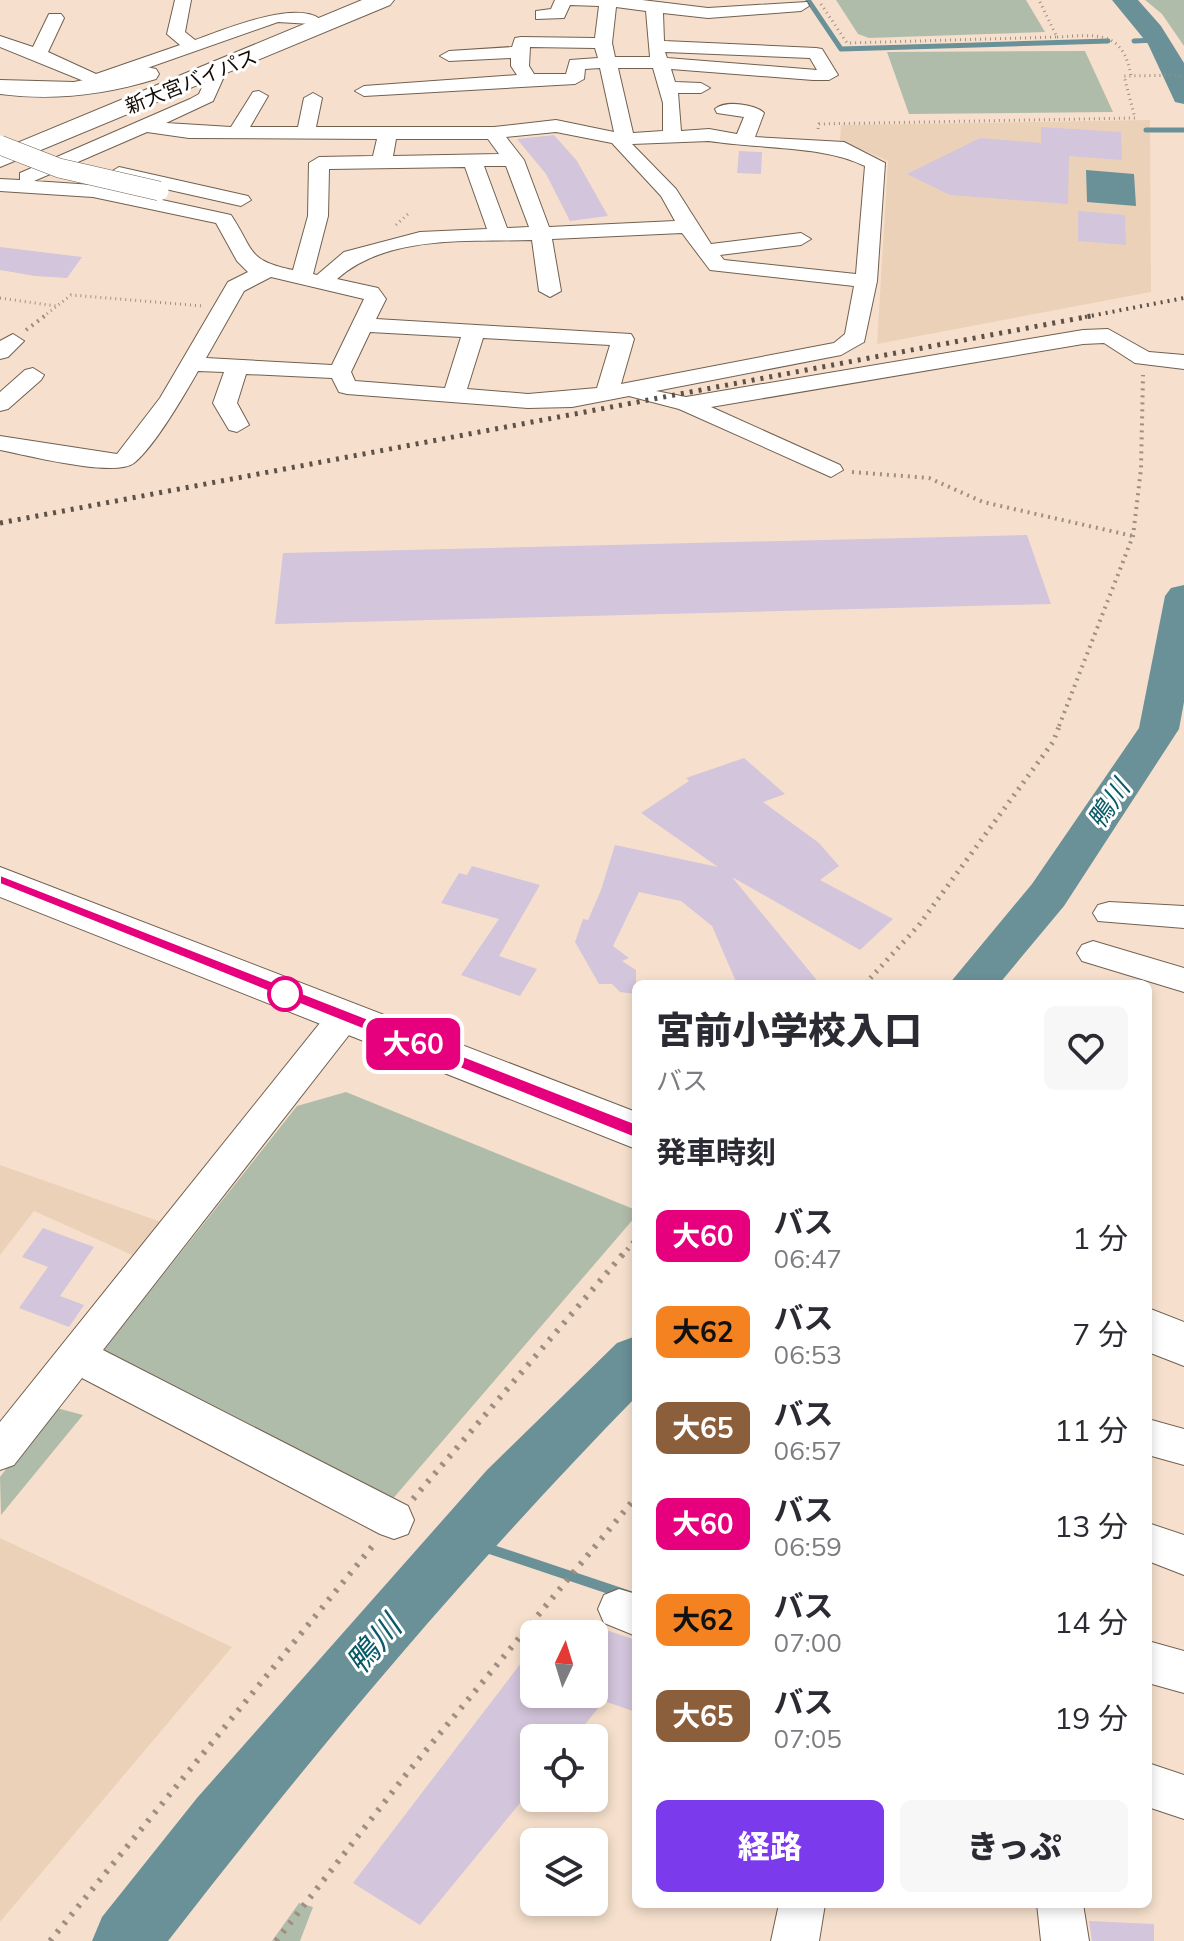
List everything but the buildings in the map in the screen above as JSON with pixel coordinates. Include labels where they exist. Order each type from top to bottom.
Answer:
[{"type":"highway","name":"新大宮バイパス","points":[[0,144],[188,74],[268,29],[311,19],[355,0]]},
{"type":"highway","name":"新大宮バイパス","points":[[0,159],[217,72],[382,0]]},
{"type":"highway","points":[[0,87],[49,92],[92,90],[256,38],[268,29]]},
{"type":"highway","points":[[12,178],[217,72]]},
{"type":"main road","points":[[0,881],[632,1129]]},
{"type":"main road","points":[[1152,1332],[1184,1344]]},
{"type":"street","points":[[183,0],[176,34],[195,48]]},
{"type":"street","points":[[0,80],[63,85],[96,81],[195,48],[268,29],[255,15],[254,0]]},
{"type":"street","points":[[542,15],[558,14],[563,1],[567,0],[740,13],[747,9],[801,6]]},
{"type":"street","points":[[608,1],[603,43],[624,131],[622,145],[669,193],[688,227],[717,266],[866,281]]},
{"type":"street","points":[[654,8],[657,54],[668,87],[672,135]]},
{"type":"street","points":[[38,54],[55,18]]},
{"type":"street","points":[[0,41],[38,54],[96,81]]},
{"type":"street","points":[[529,79],[520,66],[521,42],[603,43]]},
{"type":"street","points":[[449,56],[521,52]]},
{"type":"street","points":[[364,91],[446,88],[529,79],[575,79],[576,64],[657,54],[816,53],[829,75],[788,76],[657,54]]},
{"type":"street","points":[[0,185],[12,178],[27,177],[207,97],[217,72]]},
{"type":"street","points":[[668,87],[701,88]]},
{"type":"street","points":[[237,133],[259,96]]},
{"type":"street","points":[[306,132],[313,98]]},
{"type":"street","points":[[724,109],[755,113],[744,140]]},
{"type":"street","points":[[12,178],[93,191],[224,219],[247,261],[267,271],[370,293],[375,299],[340,372],[347,387],[528,401],[572,400],[841,348],[856,337],[866,281],[875,163],[844,148],[672,135],[622,139],[556,126],[494,133],[237,133],[189,132],[146,126]]},
{"type":"street","points":[[382,162],[388,131]]},
{"type":"street","points":[[165,175],[189,132]]},
{"type":"street","points":[[494,133],[522,172],[543,232],[550,291]]},
{"type":"street","points":[[0,144],[59,168],[165,175],[228,207],[230,209],[224,219]]},
{"type":"street","points":[[65,160],[165,175],[241,200]]},
{"type":"street","points":[[472,160],[499,234]]},
{"type":"street","points":[[311,281],[318,216],[319,163],[514,160]]},
{"type":"street","points":[[311,281],[351,256],[420,238],[688,227]]},
{"type":"street","points":[[705,251],[801,239]]},
{"type":"street","points":[[0,443],[113,462],[125,459],[170,400],[236,287],[267,271]]},
{"type":"street","points":[[361,325],[623,339],[615,392]]},
{"type":"street","points":[[454,395],[474,331]]},
{"type":"street","points":[[686,404],[1083,337],[1108,336],[1147,358],[1184,362]]},
{"type":"street","points":[[192,364],[340,372]]},
{"type":"street","points":[[237,368],[225,403],[237,425]]},
{"type":"street","points":[[0,404],[33,375]]},
{"type":"street","points":[[615,392],[686,404],[831,470]]},
{"type":"street","points":[[1109,913],[1184,917]]},
{"type":"street","points":[[1093,953],[1184,980]]},
{"type":"street","points":[[0,1452],[344,1017]]},
{"type":"street","points":[[77,1356],[394,1520]]},
{"type":"street","points":[[1152,1438],[1184,1447]]},
{"type":"street","points":[[1152,1543],[1184,1555]]},
{"type":"street","points":[[1152,1663],[1184,1672]]},
{"type":"street","points":[[1152,1786],[1184,1797]]},
{"type":"street","points":[[795,1941],[801,1908]]},
{"type":"street","points":[[1061,1908],[1065,1941]]},
{"type":"path","points":[[818,0],[847,43],[1108,36],[1117,41],[1130,62],[1131,76]]},
{"type":"path","points":[[1039,0],[1057,37]]},
{"type":"path","points":[[815,146],[819,124],[1135,118],[1124,76],[1184,75]]},
{"type":"path","points":[[6,347],[71,295],[224,308]]},
{"type":"path","points":[[0,298],[56,306]]},
{"type":"path","points":[[869,980],[919,925],[1053,742],[1133,536],[1141,469],[1147,358]]},
{"type":"path","points":[[831,470],[929,478],[983,502],[1133,536]]},
{"type":"path","points":[[50,1941],[298,1633],[632,1244]]},
{"type":"path","points":[[276,1941],[338,1856],[558,1595],[632,1502]]},
{"type":"shaded area","points":[[1150,120],[1151,292],[877,344],[888,161],[840,140],[841,125]]},
{"type":"shaded area","points":[[0,1165],[167,1224],[141,1259],[34,1211],[0,1255]]},
{"type":"shaded area","points":[[0,1538],[232,1647],[0,1922]]},
{"type":"green space","points":[[836,0],[1026,0],[1045,32],[869,38],[858,34]]},
{"type":"green space","points":[[1145,0],[1184,0],[1184,46],[1162,14]]},
{"type":"green space","points":[[1085,51],[1113,112],[909,114],[887,52]]},
{"type":"green space","points":[[346,1092],[632,1208],[632,1221],[390,1502],[102,1352],[297,1106]]},
{"type":"green space","points":[[53,1407],[83,1415],[1,1515],[0,1477]]},
{"type":"green space","points":[[299,1903],[313,1907],[300,1941],[272,1941]]},
{"type":"water","points":[[1086,170],[1134,174],[1136,206],[1087,202]]},
{"type":"waterway","points":[[808,0],[841,49],[1108,41]]},
{"type":"waterway","name":"鴨川","points":[[1124,0],[1144,20],[1161,44],[1184,96]]},
{"type":"waterway","points":[[1134,41],[1156,40]]},
{"type":"waterway","points":[[1146,130],[1184,130]]},
{"type":"waterway","name":"鴨川","points":[[975,980],[1048,895],[1159,729],[1184,596]]},
{"type":"waterway","name":"鴨川","points":[[126,1941],[220,1821],[507,1489],[632,1364]]},
{"type":"waterway","points":[[463,1540],[632,1597]]},
{"type":"railway","points":[[1085,317],[1184,298]]},
{"type":"railway","points":[[0,523],[1096,315]]},
{"type":"bus line","name":"大60","points":[[0,880],[632,1129]]}]
